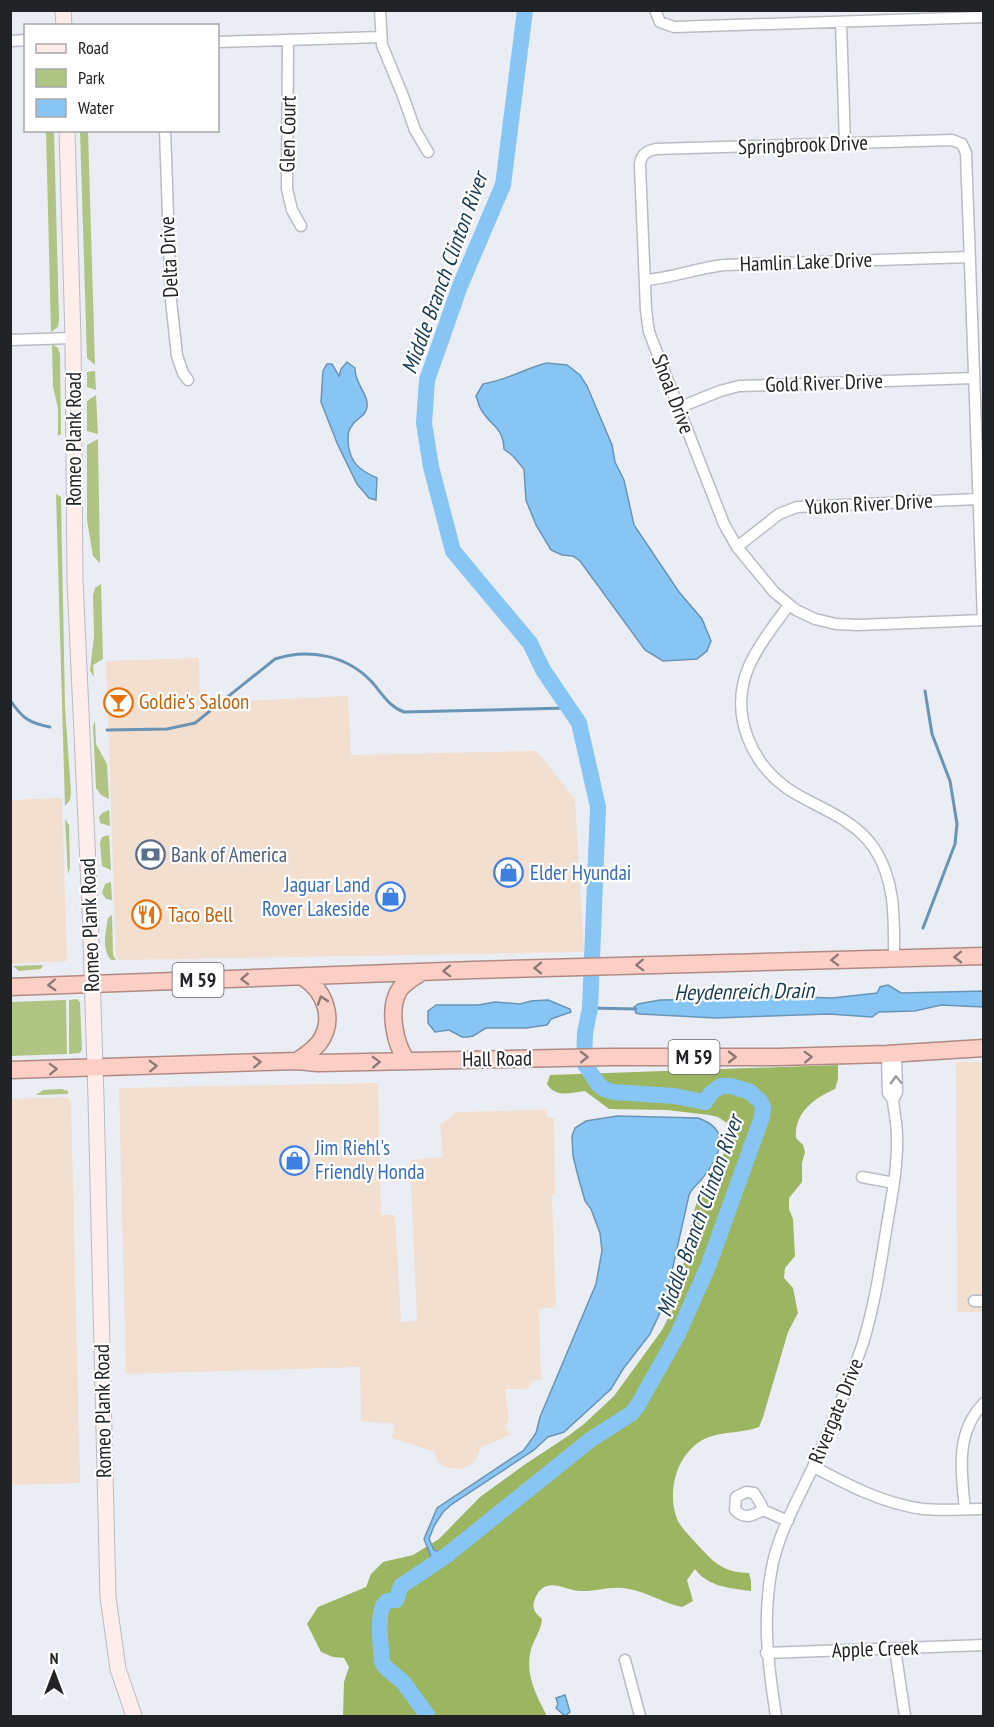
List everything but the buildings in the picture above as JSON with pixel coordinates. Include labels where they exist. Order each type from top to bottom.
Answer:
[{"type":"highway","name":"M 59","points":[[10,987],[422,972],[984,956]]},
{"type":"highway","points":[[407,1061],[396,1041],[394,1008],[398,991],[406,982],[422,972]]},
{"type":"highway","points":[[297,1061],[316,1046],[324,1034],[326,1025],[322,995],[312,983],[303,977]]},
{"type":"highway","name":"Hall Road","points":[[10,1070],[297,1061],[318,1063],[611,1057],[778,1058],[984,1048]]},
{"type":"main road","name":"Romeo Plank Road","points":[[67,132],[73,338],[75,581],[93,983],[108,1597],[118,1669],[134,1716]]},
{"type":"street","points":[[380,10],[381,37],[415,130],[428,152]]},
{"type":"street","points":[[655,10],[660,22],[667,26],[690,27],[984,17]]},
{"type":"street","points":[[841,22],[845,143]]},
{"type":"street","points":[[219,42],[381,37]]},
{"type":"street","name":"Glen Court","points":[[288,40],[287,189],[292,210],[301,226]]},
{"type":"street","name":"Delta Drive","points":[[165,132],[172,308],[177,356],[188,380]]},
{"type":"street","name":"Springbrook Drive","points":[[644,154],[656,149],[952,140],[962,144],[966,153],[970,257]]},
{"type":"street","name":"Shoal Drive","points":[[644,154],[640,160],[640,166],[649,333],[724,524],[737,547],[774,592],[789,605],[815,619],[847,625],[983,620]]},
{"type":"street","points":[[970,257],[983,620]]},
{"type":"street","name":"Hamlin Lake Drive","points":[[645,280],[724,265],[970,257]]},
{"type":"street","points":[[10,340],[73,338]]},
{"type":"street","name":"Gold River Drive","points":[[678,408],[739,386],[974,378]]},
{"type":"street","name":"Yukon River Drive","points":[[737,547],[779,514],[797,507],[978,499]]},
{"type":"street","points":[[789,605],[761,644],[746,676],[742,710],[746,735],[761,764],[776,780],[857,829],[873,847],[885,869],[892,891],[894,958]]},
{"type":"street","name":"Rivergate Drive","points":[[776,1716],[766,1653],[765,1625],[773,1563],[788,1521],[814,1467],[849,1383],[868,1324],[894,1183],[897,1137],[893,1100],[888,1093],[891,1054]]},
{"type":"street","points":[[861,1177],[894,1183]]},
{"type":"street","points":[[965,1509],[962,1445],[969,1421],[984,1403]]},
{"type":"street","points":[[814,1467],[858,1490],[902,1505],[922,1509],[984,1509]]},
{"type":"street","points":[[763,1510],[788,1521]]},
{"type":"street","name":"Apple Creek","points":[[766,1653],[984,1646]]},
{"type":"street","points":[[895,1649],[905,1716]]},
{"type":"street","points":[[625,1660],[640,1716]]},
{"type":"shaded area","points":[[199,658],[200,703],[348,696],[351,755],[537,751],[575,799],[584,952],[119,960],[116,954],[106,661]]},
{"type":"shaded area","points":[[62,798],[67,961],[11,964],[11,800]]},
{"type":"shaded area","points":[[956,1062],[983,1062],[983,1312],[957,1312]]},
{"type":"shaded area","points":[[378,1083],[381,1215],[395,1215],[401,1322],[417,1321],[410,1160],[443,1157],[440,1125],[457,1112],[546,1110],[547,1118],[554,1118],[555,1194],[552,1195],[556,1307],[539,1309],[541,1380],[534,1380],[526,1389],[505,1389],[509,1420],[505,1427],[510,1435],[480,1448],[477,1458],[471,1465],[461,1469],[448,1468],[437,1462],[435,1452],[392,1438],[395,1424],[361,1421],[360,1367],[126,1374],[119,1090],[121,1088]]},
{"type":"shaded area","points":[[68,1097],[71,1102],[80,1483],[11,1485],[11,1099]]},
{"type":"green space","points":[[46,132],[54,132],[59,320],[58,327],[51,332]]},
{"type":"green space","points":[[80,132],[88,132],[95,365],[87,358]]},
{"type":"green space","points":[[52,344],[58,348],[60,354],[61,434],[58,436],[58,408],[53,387]]},
{"type":"green space","points":[[95,371],[96,390],[87,387],[87,372]]},
{"type":"green space","points":[[96,395],[98,434],[87,431],[87,401]]},
{"type":"green space","points":[[98,439],[100,563],[93,556],[87,520],[87,445]]},
{"type":"green space","points":[[56,494],[61,497],[65,707],[71,792],[70,800],[65,806]]},
{"type":"green space","points":[[101,584],[103,659],[93,665],[94,677],[90,671],[94,636],[93,595],[95,588]]},
{"type":"green space","points":[[95,721],[96,744],[107,764],[109,799],[101,795],[96,788],[93,726]]},
{"type":"green space","points":[[109,810],[110,826],[100,823],[99,817]]},
{"type":"green space","points":[[65,819],[69,825],[70,868],[68,874]]},
{"type":"green space","points":[[109,835],[111,870],[102,866],[100,843],[102,837]]},
{"type":"green space","points":[[111,882],[112,900],[106,899],[102,893],[105,884]]},
{"type":"green space","points":[[112,915],[113,955],[116,960],[111,960],[105,945],[108,918]]},
{"type":"green space","points":[[43,965],[41,969],[19,971],[13,966]]},
{"type":"green space","points":[[77,999],[80,1002],[82,1050],[79,1053],[69,1054],[69,1000]]},
{"type":"green space","points":[[66,1000],[67,1054],[11,1056],[11,1002]]},
{"type":"green space","points":[[838,1065],[835,1089],[820,1097],[807,1108],[798,1121],[796,1129],[796,1138],[803,1145],[805,1152],[802,1163],[802,1182],[789,1198],[789,1209],[793,1219],[795,1256],[785,1268],[784,1278],[793,1288],[798,1313],[788,1332],[763,1417],[759,1427],[714,1435],[698,1443],[680,1464],[674,1481],[674,1508],[681,1527],[718,1564],[724,1568],[749,1573],[751,1591],[713,1583],[706,1580],[695,1569],[687,1580],[693,1601],[682,1607],[636,1590],[611,1588],[576,1591],[550,1585],[539,1591],[533,1605],[537,1615],[542,1619],[531,1649],[529,1662],[533,1687],[547,1716],[343,1716],[344,1682],[349,1667],[344,1658],[333,1657],[321,1652],[307,1624],[318,1607],[366,1587],[371,1574],[383,1562],[413,1555],[439,1539],[480,1497],[584,1424],[614,1396],[662,1330],[675,1305],[695,1208],[698,1199],[721,1162],[728,1139],[727,1123],[718,1117],[709,1115],[667,1110],[609,1109],[585,1091],[564,1094],[555,1091],[547,1084],[550,1075]]},
{"type":"green space","points":[[43,1090],[68,1091],[68,1094],[36,1095]]},
{"type":"water","points":[[347,362],[355,368],[367,402],[365,413],[349,430],[350,455],[365,472],[377,478],[376,500],[369,498],[357,484],[337,443],[321,402],[323,371],[327,364],[332,364],[339,376]]},
{"type":"water","points":[[547,363],[567,365],[580,375],[587,386],[624,480],[634,525],[679,592],[702,619],[711,641],[707,651],[697,659],[663,661],[645,650],[580,561],[573,556],[562,555],[551,550],[536,525],[526,500],[524,469],[504,449],[502,436],[482,411],[476,396],[483,384]]},
{"type":"water","points":[[888,985],[901,993],[983,991],[983,1007],[941,1005],[915,1011],[879,1012],[872,1017],[829,1014],[716,1018],[640,1014],[636,1013],[634,1007],[638,1004],[660,1000],[777,996],[832,998],[877,993],[880,987]]},
{"type":"water","points":[[548,1000],[570,1009],[571,1012],[551,1019],[547,1025],[526,1028],[486,1028],[468,1037],[462,1037],[449,1030],[435,1032],[428,1023],[428,1011],[436,1005],[478,1005],[495,1002],[520,1004]]},
{"type":"water","points":[[617,1116],[698,1118],[709,1123],[720,1137],[720,1145],[713,1163],[689,1195],[665,1302],[650,1334],[611,1389],[564,1432],[548,1437],[534,1450],[443,1512],[429,1539],[434,1550],[447,1555],[435,1566],[424,1539],[437,1508],[524,1450],[536,1433],[540,1417],[596,1284],[602,1251],[600,1233],[591,1209],[585,1201],[578,1176],[573,1156],[572,1136],[575,1128],[586,1121]]},
{"type":"water","points":[[565,1695],[570,1712],[565,1716],[556,1708],[558,1704],[556,1698]]},
{"type":"waterway","name":"Middle Branch Clinton River","points":[[428,1716],[403,1682],[382,1662],[380,1630],[383,1606],[387,1601],[396,1600],[401,1586],[447,1555],[590,1440],[632,1413],[678,1334],[709,1264],[762,1117],[763,1107],[750,1092],[731,1086],[721,1086],[711,1093],[705,1102],[674,1096],[613,1092],[598,1084],[584,1063],[585,1033],[590,1008],[598,807],[579,723],[543,670],[530,643],[453,551],[431,467],[424,423],[427,380],[460,286],[503,185],[525,10]]},
{"type":"waterway","points":[[107,730],[167,729],[195,723],[275,659],[300,654],[326,656],[350,665],[371,681],[389,703],[404,712],[567,708]]},
{"type":"waterway","name":"Heydenreich Drain","points":[[923,928],[955,844],[957,824],[950,781],[932,734],[925,691]]},
{"type":"waterway","points":[[10,700],[27,719],[50,727]]},
{"type":"waterway","name":"Heydenreich Drain","points":[[590,1008],[636,1009]]},
{"type":"place","name":"Goldie's Saloon","points":[[118,702]]},
{"type":"place","name":"Bank of America","points":[[150,855]]},
{"type":"place","name":"Elder Hyundai","points":[[509,873]]},
{"type":"place","name":"Jaguar Land Rover Lakeside","points":[[391,897]]},
{"type":"place","name":"Taco Bell","points":[[147,915]]},
{"type":"place","name":"Jim Riehl's Friendly Honda","points":[[294,1160]]}]
